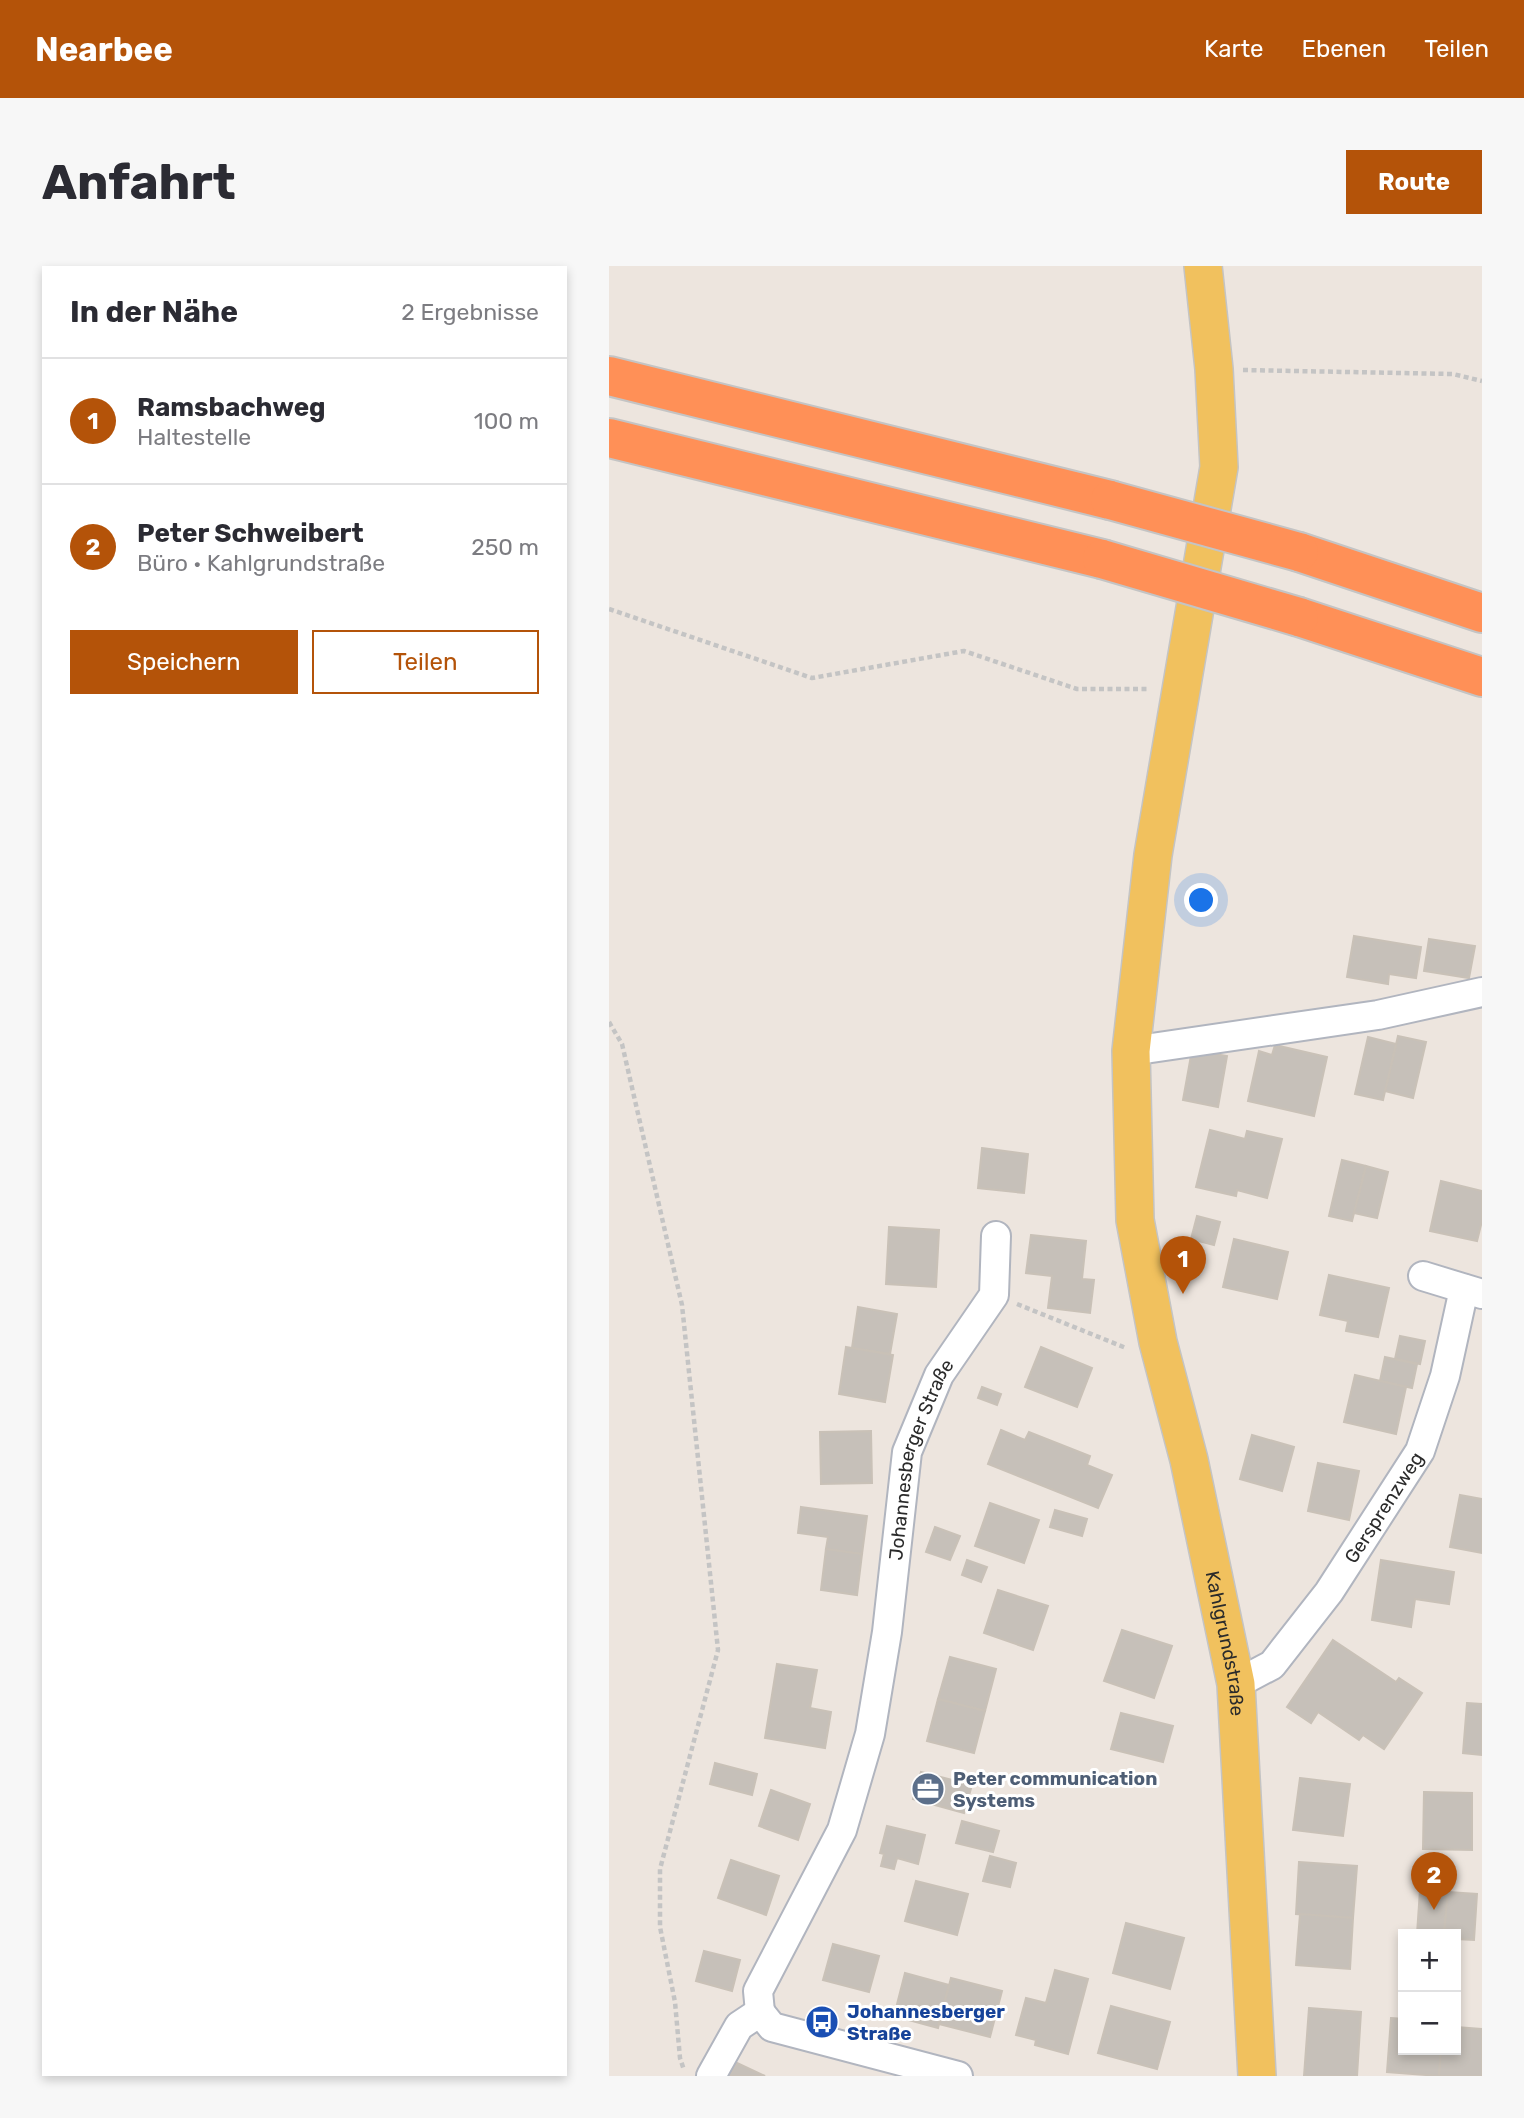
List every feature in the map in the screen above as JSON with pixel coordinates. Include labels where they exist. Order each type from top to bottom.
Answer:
[{"type":"highway","points":[[609,376],[1109,500],[1299,552],[1482,613]]},
{"type":"highway","points":[[609,438],[1102,559],[1299,617],[1482,677]]},
{"type":"main road","name":"Kahlgrundstraße","points":[[1203,266],[1214,369],[1219,467],[1153,855],[1131,1051],[1135,1220],[1236,1685],[1258,2076]]},
{"type":"street","points":[[1131,1051],[1378,1015],[1482,992]]},
{"type":"street","points":[[994,1295],[996,1236]]},
{"type":"street","name":"Gersprenzweg","points":[[1236,1685],[1272,1665],[1329,1592],[1420,1451],[1473,1292],[1423,1276]]},
{"type":"street","name":"Johannesberger Straße","points":[[759,2012],[758,1991],[842,1830],[870,1734],[887,1632],[907,1452],[939,1375],[994,1295]]},
{"type":"street","points":[[711,2076],[739,2026],[759,2012],[772,2027],[958,2076]]},
{"type":"path","points":[[1214,369],[1453,374],[1482,381]]},
{"type":"path","points":[[609,609],[812,678],[964,651],[1077,689],[1182,689]]},
{"type":"path","points":[[609,1022],[622,1044],[682,1306],[717,1650],[660,1869],[660,1927],[675,2002],[680,2058],[686,2076]]},
{"type":"path","points":[[994,1295],[1164,1363]]},
{"type":"building","points":[[1354,936],[1421,947],[1416,978],[1389,974],[1388,984],[1347,977]]},
{"type":"building","points":[[1429,939],[1475,946],[1469,978],[1424,971]]},
{"type":"building","points":[[1398,1036],[1426,1042],[1413,1098],[1385,1091]]},
{"type":"building","points":[[1368,1037],[1396,1044],[1383,1100],[1355,1094]]},
{"type":"building","points":[[1275,1045],[1327,1057],[1314,1116],[1248,1101],[1259,1051],[1272,1055]]},
{"type":"building","points":[[1192,1050],[1227,1056],[1218,1107],[1183,1100]]},
{"type":"building","points":[[1210,1130],[1245,1139],[1247,1131],[1282,1139],[1267,1198],[1237,1190],[1236,1196],[1196,1187]]},
{"type":"building","points":[[982,1148],[1028,1154],[1024,1193],[978,1188]]},
{"type":"building","points":[[1342,1160],[1366,1166],[1352,1221],[1329,1216]]},
{"type":"building","points":[[1366,1166],[1388,1172],[1377,1218],[1354,1213]]},
{"type":"building","points":[[1441,1181],[1482,1191],[1482,1221],[1477,1241],[1430,1231]]},
{"type":"building","points":[[1197,1216],[1220,1222],[1214,1245],[1191,1239]]},
{"type":"building","points":[[889,1227],[939,1230],[936,1287],[886,1284]]},
{"type":"building","points":[[1031,1235],[1086,1241],[1082,1279],[1094,1280],[1090,1313],[1048,1308],[1052,1276],[1026,1273]]},
{"type":"building","points":[[1234,1239],[1288,1252],[1277,1299],[1223,1287]]},
{"type":"building","points":[[1329,1275],[1389,1288],[1378,1337],[1346,1331],[1348,1321],[1320,1315]]},
{"type":"building","points":[[858,1307],[897,1314],[890,1354],[852,1348]]},
{"type":"building","points":[[1400,1336],[1425,1341],[1420,1364],[1395,1359]]},
{"type":"building","points":[[846,1347],[893,1355],[885,1402],[839,1394]]},
{"type":"building","points":[[1041,1347],[1092,1368],[1077,1407],[1025,1387]]},
{"type":"building","points":[[1385,1357],[1417,1364],[1412,1388],[1380,1381]]},
{"type":"building","points":[[1355,1375],[1406,1387],[1396,1434],[1344,1422]]},
{"type":"building","points":[[982,1387],[1001,1394],[997,1405],[978,1398]]},
{"type":"building","points":[[1001,1430],[1025,1440],[1029,1432],[1090,1456],[1087,1465],[1112,1475],[1098,1508],[988,1464]]},
{"type":"building","points":[[871,1431],[872,1483],[821,1484],[820,1432]]},
{"type":"building","points":[[1252,1435],[1294,1447],[1282,1491],[1240,1479]]},
{"type":"building","points":[[1318,1463],[1359,1471],[1349,1520],[1308,1511]]},
{"type":"building","points":[[1460,1495],[1482,1499],[1482,1553],[1450,1547]]},
{"type":"building","points":[[990,1503],[1039,1520],[1024,1563],[975,1546]]},
{"type":"building","points":[[801,1507],[867,1516],[862,1554],[826,1549],[828,1537],[798,1533]]},
{"type":"building","points":[[1055,1510],[1087,1519],[1082,1536],[1050,1527]]},
{"type":"building","points":[[935,1527],[960,1536],[950,1560],[926,1552]]},
{"type":"building","points":[[826,1549],[862,1554],[857,1595],[821,1590]]},
{"type":"building","points":[[967,1560],[987,1567],[981,1582],[962,1575]]},
{"type":"building","points":[[1381,1560],[1454,1572],[1449,1604],[1415,1599],[1411,1627],[1372,1620]]},
{"type":"building","points":[[998,1590],[1048,1606],[1033,1650],[984,1633]]},
{"type":"building","points":[[1122,1630],[1172,1646],[1154,1698],[1104,1681]]},
{"type":"building","points":[[1333,1640],[1396,1682],[1399,1678],[1422,1693],[1384,1749],[1363,1735],[1359,1740],[1318,1712],[1311,1723],[1287,1707]]},
{"type":"building","points":[[950,1657],[996,1669],[985,1711],[938,1699]]},
{"type":"building","points":[[777,1664],[817,1670],[810,1708],[831,1712],[825,1748],[765,1738]]},
{"type":"building","points":[[938,1699],[985,1711],[974,1753],[927,1741]]},
{"type":"building","points":[[1467,1703],[1482,1704],[1482,1755],[1463,1753]]},
{"type":"building","points":[[1121,1713],[1173,1726],[1163,1762],[1111,1749]]},
{"type":"building","points":[[715,1763],[757,1774],[752,1795],[710,1784]]},
{"type":"building","points":[[921,1772],[972,1785],[964,1813],[913,1799]]},
{"type":"building","points":[[1300,1778],[1350,1784],[1343,1836],[1293,1830]]},
{"type":"building","points":[[771,1790],[810,1804],[798,1840],[759,1826]]},
{"type":"building","points":[[1424,1792],[1472,1793],[1472,1850],[1423,1849]]},
{"type":"building","points":[[962,1821],[999,1831],[993,1852],[956,1843]]},
{"type":"building","points":[[887,1826],[925,1835],[918,1864],[897,1858],[894,1869],[881,1866],[884,1854],[880,1853]]},
{"type":"building","points":[[990,1856],[1016,1863],[1010,1887],[983,1881]]},
{"type":"building","points":[[731,1860],[779,1876],[766,1915],[718,1898]]},
{"type":"building","points":[[1299,1862],[1357,1866],[1353,1918],[1296,1914]]},
{"type":"building","points":[[916,1881],[968,1894],[957,1935],[905,1921]]},
{"type":"building","points":[[1420,1890],[1448,1892],[1444,1929],[1417,1929]]},
{"type":"building","points":[[1448,1892],[1477,1894],[1474,1940],[1461,1939],[1461,1929],[1444,1929]]},
{"type":"building","points":[[1300,1914],[1353,1918],[1350,1969],[1296,1965]]},
{"type":"building","points":[[1126,1923],[1184,1938],[1170,1989],[1113,1973]]},
{"type":"building","points":[[833,1944],[879,1956],[869,1992],[823,1980]]},
{"type":"building","points":[[704,1951],[740,1960],[732,1991],[696,1981]]},
{"type":"building","points":[[1055,1970],[1088,1979],[1068,2054],[1035,2045],[1036,2040],[1016,2035],[1026,1998],[1046,2003]]},
{"type":"building","points":[[905,1973],[949,1985],[938,2028],[894,2016]]},
{"type":"building","points":[[951,1978],[1002,1991],[990,2037],[939,2024]]},
{"type":"building","points":[[1111,2006],[1170,2022],[1157,2069],[1098,2053]]},
{"type":"building","points":[[1309,2008],[1361,2012],[1357,2076],[1304,2076]]},
{"type":"building","points":[[1391,2018],[1398,2019],[1398,2055],[1441,2055],[1439,2076],[1387,2072]]},
{"type":"building","points":[[1461,2027],[1482,2029],[1482,2076],[1439,2076],[1441,2055],[1461,2055]]},
{"type":"building","points":[[737,2063],[765,2076],[729,2076]]},
{"type":"place","name":"Ramsbachweg","points":[[1183,1294]]},
{"type":"place","name":"Peter communication Systems","points":[[928,1789]]},
{"type":"place","name":"Peter Schweibert","points":[[1434,1910]]},
{"type":"place","name":"Johannesberger Straße","points":[[822,2022]]}]
